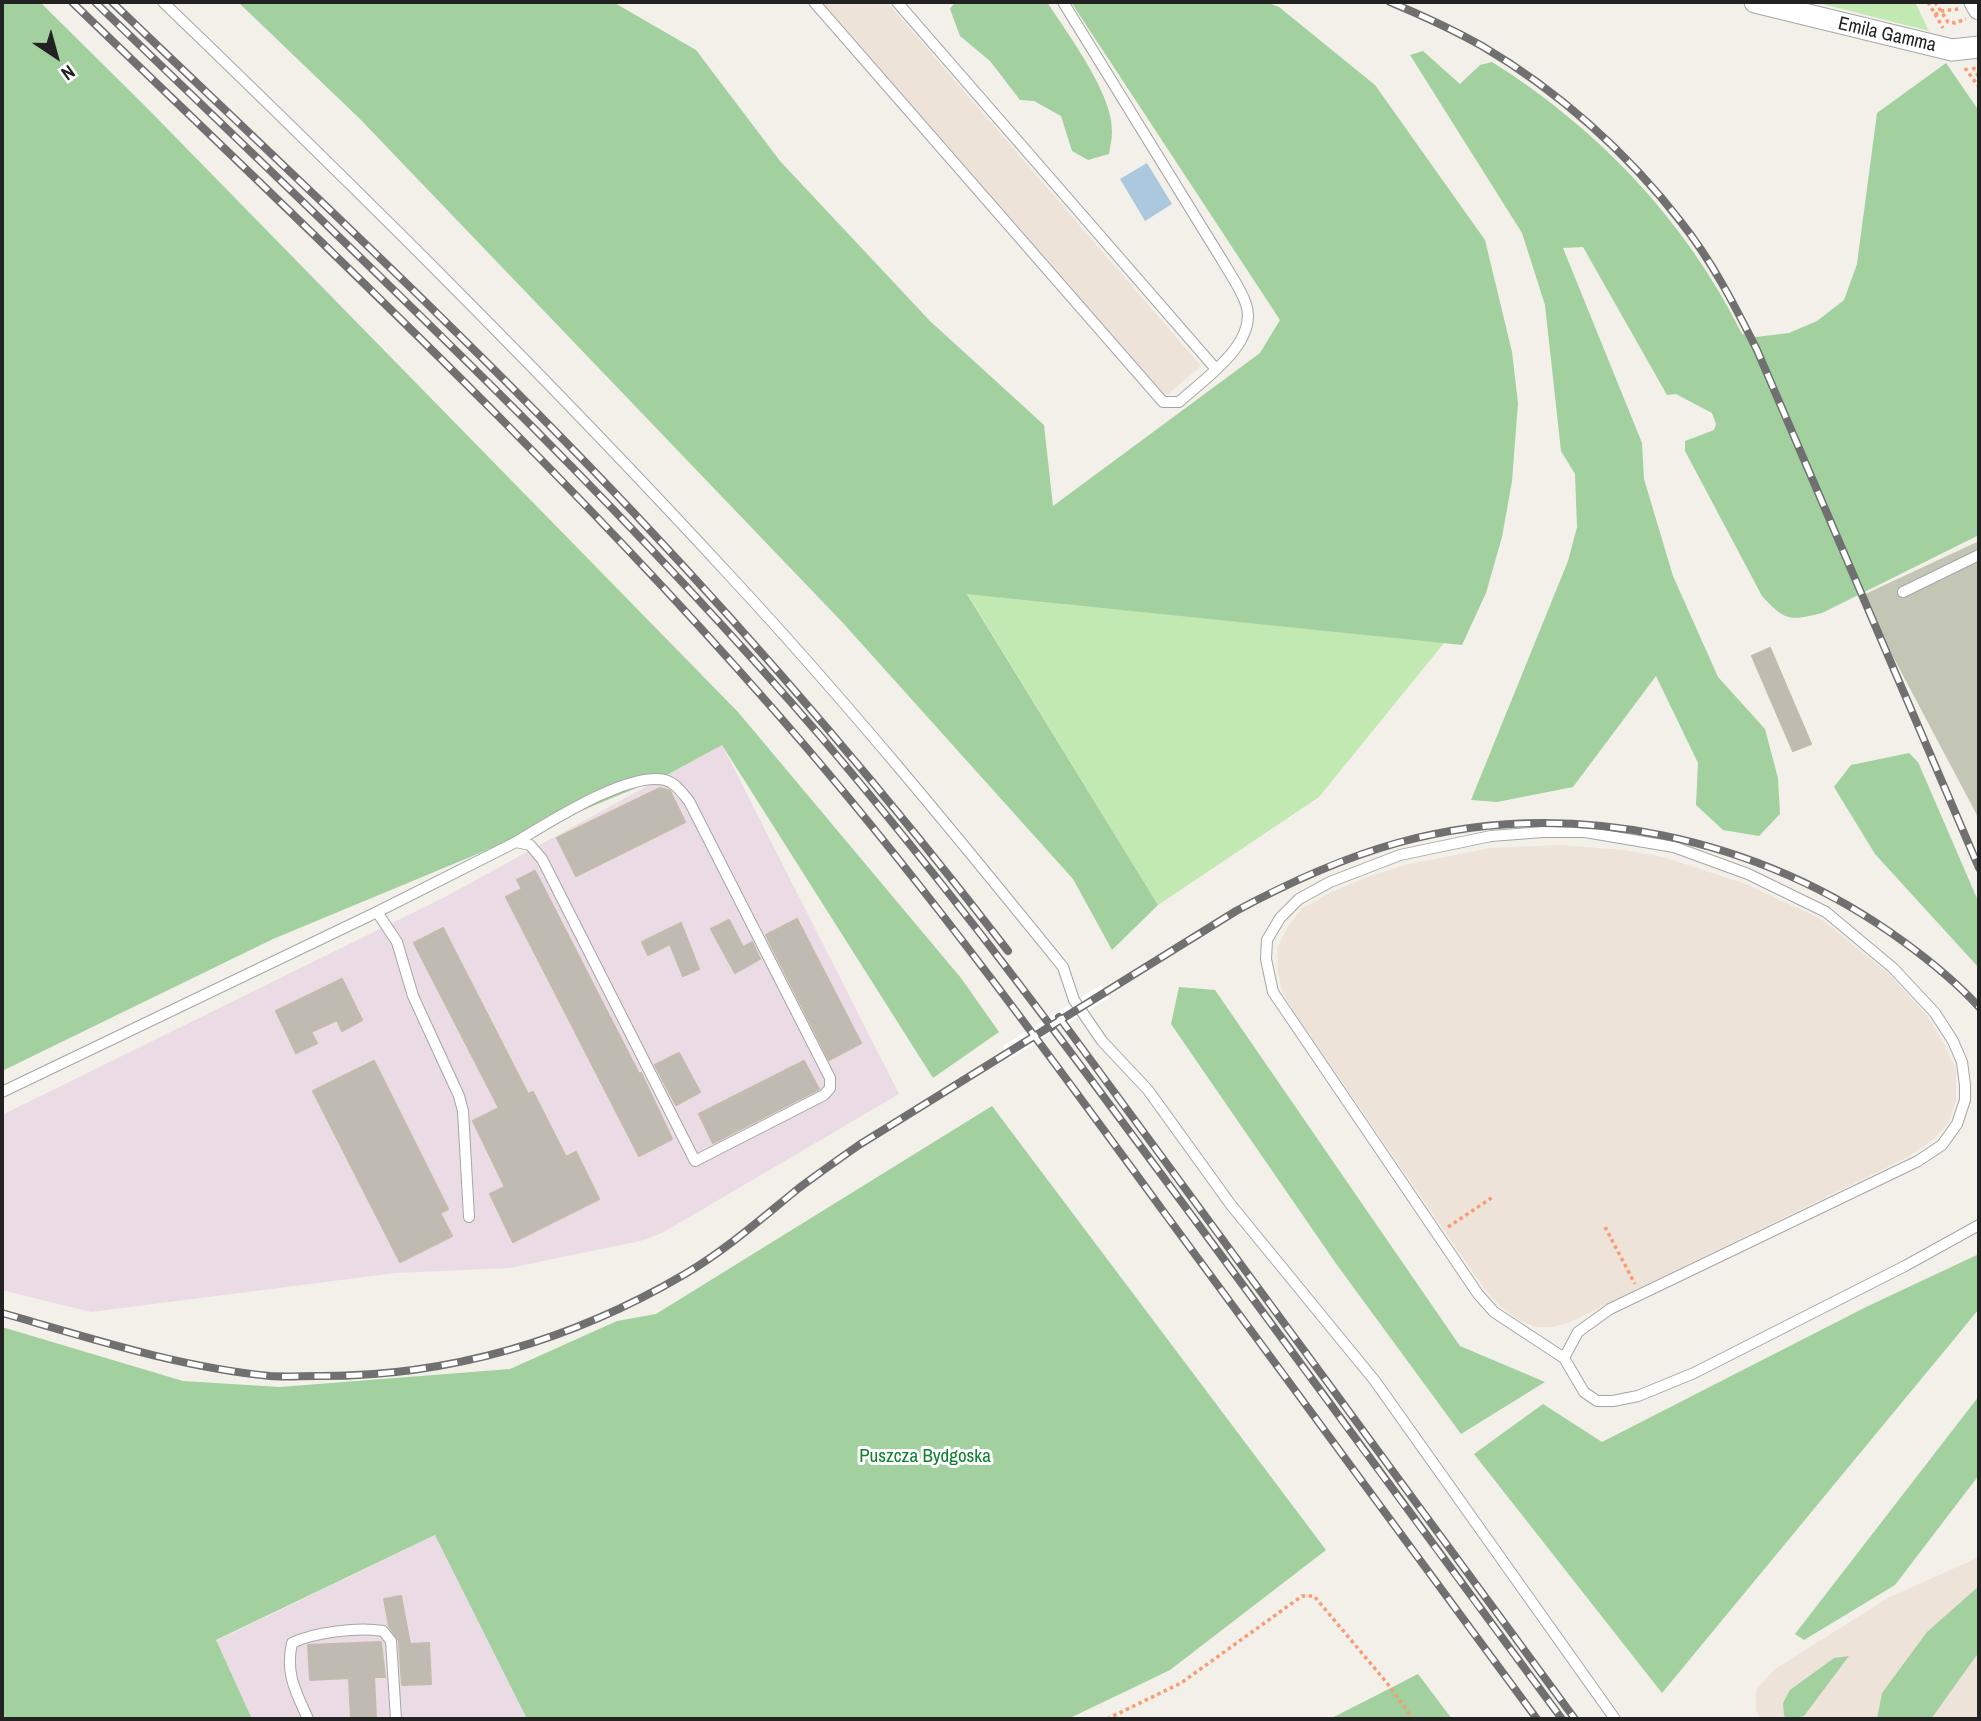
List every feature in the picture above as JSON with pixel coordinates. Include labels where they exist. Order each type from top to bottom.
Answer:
[{"type":"street","name":"Emila Gamma","points":[[1755,2],[1952,50],[1979,47]]},
{"type":"lane","points":[[163,2],[358,192],[580,417],[733,579],[905,773],[1063,967],[1074,1000],[1102,1041],[1149,1090],[1231,1205],[1375,1381],[1615,1719]]},
{"type":"lane","points":[[814,2],[1163,402],[1179,402],[1237,348],[1247,329],[1246,304],[1222,260],[1063,2]]},
{"type":"lane","points":[[897,2],[1215,368]]},
{"type":"lane","points":[[1903,592],[1979,555]]},
{"type":"lane","points":[[2,1090],[377,912],[516,842],[562,814],[624,785],[647,779],[666,780],[678,787],[689,801],[830,1078],[830,1088],[824,1095],[695,1161],[542,859],[530,845],[516,842]]},
{"type":"lane","points":[[1564,1358],[1578,1332],[1610,1309],[1918,1161],[1942,1145],[1957,1124],[1965,1100],[1964,1073],[1953,1041],[1935,1013],[1893,968],[1826,912],[1748,874],[1674,847],[1585,832],[1491,836],[1400,855],[1330,882],[1299,899],[1280,918],[1267,940],[1266,959],[1273,992],[1478,1294],[1494,1312],[1564,1358],[1584,1392],[1597,1401],[1638,1396],[1694,1373],[1905,1266],[1979,1225]]},
{"type":"lane","points":[[377,912],[397,942],[413,996],[459,1096],[463,1111],[469,1217]]},
{"type":"lane","points":[[308,1719],[294,1688],[288,1661],[292,1643],[307,1636],[372,1629],[383,1631],[391,1641],[397,1719]]},
{"type":"path","points":[[1935,2],[1948,22],[1955,23],[1975,9]]},
{"type":"path","points":[[1437,1234],[1493,1197]]},
{"type":"path","points":[[1605,1227],[1640,1295]]},
{"type":"path","points":[[1107,1719],[1181,1683],[1302,1596],[1314,1596],[1387,1683],[1413,1719]]},
{"type":"shaded area","points":[[820,2],[887,2],[1201,366],[1162,399]]},
{"type":"shaded area","points":[[1979,541],[1979,819],[1861,596]]},
{"type":"shaded area","points":[[722,745],[899,1094],[662,1233],[640,1241],[509,1268],[395,1273],[91,1312],[2,1290],[2,1115],[445,897]]},
{"type":"shaded area","points":[[1560,845],[1624,850],[1663,857],[1746,884],[1821,919],[1889,974],[1928,1017],[1956,1070],[1956,1100],[1949,1122],[1935,1138],[1908,1157],[1568,1323],[1536,1327],[1519,1320],[1485,1290],[1296,1015],[1282,991],[1277,948],[1288,926],[1303,908],[1329,893],[1367,877],[1405,865],[1490,848]]},
{"type":"shaded area","points":[[436,1535],[527,1719],[252,1719],[216,1641]]},
{"type":"shaded area","points":[[1979,1557],[1979,1719],[1761,1719],[1756,1710],[1756,1690],[1775,1669],[1888,1598]]},
{"type":"green space","points":[[2,2],[40,2],[738,712],[961,978],[999,1032],[933,1078],[722,745],[665,776],[273,939],[2,1071]]},
{"type":"green space","points":[[238,2],[613,2],[696,50],[780,161],[930,321],[1044,425],[1053,506],[1260,353],[1280,320],[1071,2],[1266,2],[1279,7],[1375,85],[1485,240],[1512,352],[1518,403],[1512,481],[1502,537],[1486,593],[1462,645],[967,594],[1158,905],[1112,950],[1073,879],[843,623],[360,119]]},
{"type":"green space","points":[[955,2],[1047,2],[1088,65],[1106,100],[1112,132],[1109,154],[1088,160],[1072,151],[1061,116],[1034,101],[1020,100],[990,61],[960,36],[950,9]]},
{"type":"green space","points":[[1815,2],[1915,2],[1929,31]]},
{"type":"green space","points":[[1423,51],[1460,84],[1480,65],[1492,62],[1568,117],[1636,181],[1667,216],[1720,293],[1742,334],[1756,337],[1789,333],[1817,321],[1844,300],[1857,264],[1877,113],[1946,63],[1979,111],[1979,535],[1822,613],[1788,617],[1762,596],[1685,451],[1685,441],[1714,430],[1716,424],[1712,413],[1676,394],[1667,395],[1583,247],[1563,248],[1642,443],[1644,479],[1673,576],[1718,677],[1765,729],[1778,778],[1780,814],[1759,836],[1723,830],[1696,805],[1698,763],[1656,676],[1573,787],[1497,802],[1471,800],[1568,561],[1577,527],[1575,474],[1561,451],[1545,305],[1522,233],[1410,55]]},
{"type":"green space","points":[[967,593],[1444,643],[1319,797],[1158,905]]},
{"type":"green space","points":[[1909,753],[1918,762],[1979,903],[1979,968],[1875,854],[1834,787],[1851,765]]},
{"type":"green space","points":[[1179,987],[1215,990],[1460,1346],[1545,1382],[1461,1434],[1337,1265],[1171,1024]]},
{"type":"green space","name":"Puszcza Bydgoska","points":[[992,1106],[1326,1550],[1170,1670],[1068,1719],[527,1719],[435,1535],[216,1640],[252,1719],[8,1719],[2,1715],[2,1327],[183,1381],[280,1387],[510,1369],[617,1321],[656,1314]]},
{"type":"green space","points":[[1979,1254],[1979,1309],[1662,1693],[1474,1454],[1543,1404],[1602,1442],[1866,1307]]},
{"type":"green space","points":[[1979,1396],[1979,1475],[1895,1585],[1804,1640],[1795,1634]]},
{"type":"green space","points":[[1979,1586],[1979,1652],[1931,1719],[1877,1719],[1882,1693],[1927,1632]]},
{"type":"green space","points":[[1849,1656],[1804,1716],[1789,1719],[1784,1716],[1783,1703],[1790,1690],[1834,1658]]},
{"type":"green space","points":[[1418,1674],[1452,1719],[1330,1719]]},
{"type":"water","points":[[1147,163],[1172,204],[1145,221],[1120,179]]},
{"type":"pier","points":[[1101,985],[1109,998],[1010,1059],[1003,1046]]},
{"type":"building","points":[[1770,648],[1811,744],[1793,751],[1752,656]]},
{"type":"building","points":[[660,788],[670,791],[685,822],[576,876],[557,838]]},
{"type":"building","points":[[535,871],[639,1074],[641,1073],[672,1139],[639,1156],[506,897],[522,889],[517,880]]},
{"type":"building","points":[[797,919],[861,1043],[829,1060],[766,935]]},
{"type":"building","points":[[729,920],[743,947],[752,942],[760,959],[735,973],[711,929]]},
{"type":"building","points":[[681,923],[699,969],[683,976],[670,944],[648,955],[642,942]]},
{"type":"building","points":[[443,928],[528,1094],[533,1092],[566,1157],[576,1152],[599,1199],[513,1242],[490,1194],[505,1187],[473,1121],[499,1108],[414,943]]},
{"type":"building","points":[[342,979],[362,1020],[342,1031],[337,1020],[311,1032],[317,1043],[296,1053],[276,1011]]},
{"type":"building","points":[[679,1053],[700,1092],[676,1105],[655,1065]]},
{"type":"building","points":[[374,1061],[448,1209],[440,1213],[452,1236],[400,1262],[313,1091]]},
{"type":"building","points":[[804,1061],[819,1089],[713,1143],[699,1114]]},
{"type":"building","points":[[401,1596],[410,1644],[429,1643],[431,1684],[402,1685],[399,1641],[389,1626],[384,1599]]},
{"type":"building","points":[[381,1642],[385,1677],[374,1677],[376,1719],[351,1719],[349,1678],[310,1680],[308,1645]]},
{"type":"railway","points":[[72,2],[355,274],[540,459],[720,649],[806,747],[946,919],[1035,1037],[1537,1719]]},
{"type":"railway","points":[[95,2],[375,271],[558,453],[648,546],[822,738],[920,857],[1060,1039],[1562,1719]]},
{"type":"railway","points":[[112,2],[441,317],[633,512],[731,618],[826,727],[1008,951]]},
{"type":"railway","points":[[1390,2],[1482,46],[1564,103],[1638,171],[1703,252],[1757,350],[1979,868]]},
{"type":"railway","points":[[2,1313],[168,1359],[236,1372],[276,1376],[366,1375],[414,1370],[461,1362],[554,1336],[599,1318],[700,1265],[859,1145],[1236,911],[1295,881],[1355,856],[1397,843],[1463,829],[1529,823],[1595,826],[1661,835],[1726,852],[1788,875],[1848,906],[1924,957],[1979,1007]]},
{"type":"railway","points":[[1059,1017],[1575,1719]]}]
